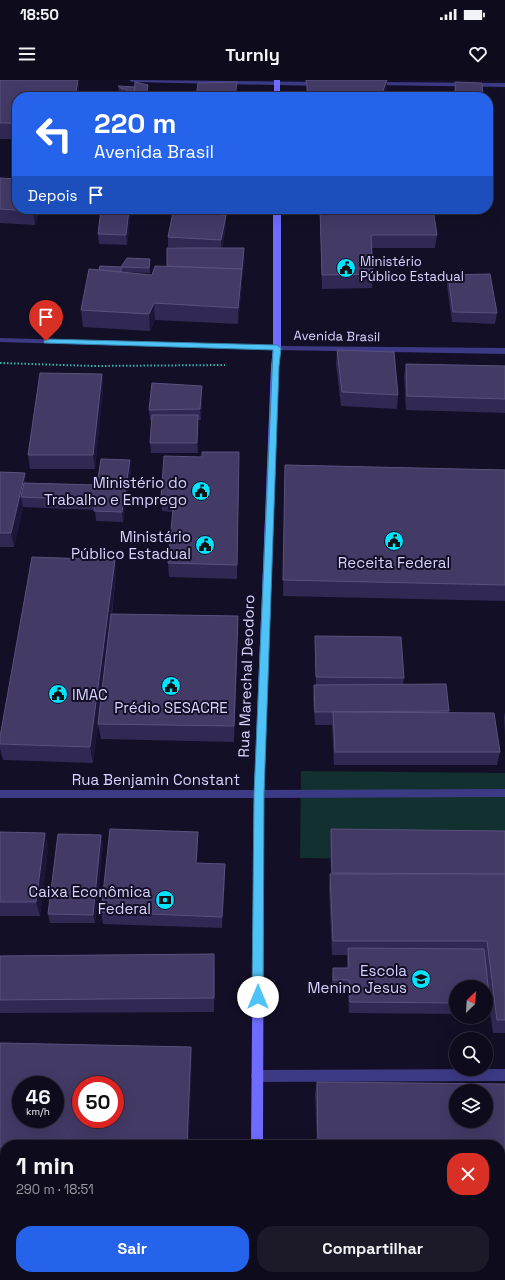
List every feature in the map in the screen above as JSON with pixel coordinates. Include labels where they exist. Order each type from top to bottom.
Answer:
[{"type":"main road","name":"Rua Marechal Deodoro","points":[[257,1140],[259,794],[275,366],[277,348],[277,214]]},
{"type":"street","points":[[132,80],[324,84]]},
{"type":"street","points":[[364,84],[505,85]]},
{"type":"street","name":"Avenida Brasil","points":[[0,340],[277,348],[505,351]]},
{"type":"street","name":"Rua Benjamin Constant","points":[[0,794],[505,793]]},
{"type":"street","points":[[257,1076],[505,1076]]},
{"type":"path","points":[[0,363],[93,366],[232,365]]},
{"type":"green space","points":[[301,771],[505,773],[505,861],[300,858]]},
{"type":"building","points":[[0,80],[78,80],[76,92],[12,92],[12,123],[0,123]]},
{"type":"building","points":[[306,80],[387,80],[382,92],[308,92]]},
{"type":"building","points":[[135,82],[148,85],[147,92],[134,92]]},
{"type":"building","points":[[237,82],[236,92],[197,92],[198,83]]},
{"type":"building","points":[[455,82],[482,83],[483,92],[456,92]]},
{"type":"building","points":[[118,86],[135,87],[134,92],[126,92],[127,89],[122,89]]},
{"type":"building","points":[[0,178],[12,179],[12,210],[0,209]]},
{"type":"building","points":[[100,214],[128,214],[126,235],[98,234]]},
{"type":"building","points":[[173,214],[226,215],[221,240],[168,237]]},
{"type":"building","name":"Ministério Público Estadual","points":[[320,214],[434,214],[437,235],[371,235],[373,274],[322,275]]},
{"type":"building","points":[[167,248],[244,248],[242,269],[167,266]]},
{"type":"building","points":[[127,258],[150,259],[149,268],[121,267]]},
{"type":"building","points":[[100,266],[121,267],[121,272],[99,270]]},
{"type":"building","points":[[155,266],[242,269],[238,308],[154,303],[149,314],[81,310],[89,269],[152,275]]},
{"type":"building","points":[[490,274],[497,313],[453,312],[448,275]]},
{"type":"building","points":[[337,350],[394,352],[398,395],[342,392]]},
{"type":"building","points":[[406,364],[505,366],[505,399],[407,396]]},
{"type":"building","points":[[40,373],[102,374],[93,455],[28,455]]},
{"type":"building","points":[[152,383],[202,386],[200,409],[149,410]]},
{"type":"building","points":[[152,415],[198,415],[197,443],[150,443]]},
{"type":"building","points":[[202,452],[239,452],[237,565],[168,563],[174,498],[161,498],[164,456],[202,457]]},
{"type":"building","points":[[101,459],[130,460],[122,512],[94,511],[96,500],[21,497],[24,483],[97,485]]},
{"type":"building","name":"Receita Federal","points":[[285,465],[505,470],[505,585],[283,580]]},
{"type":"building","points":[[0,472],[25,473],[11,533],[0,533]]},
{"type":"building","name":"IMAC","points":[[32,557],[115,560],[90,747],[0,744]]},
{"type":"building","name":"Prédio SESACRE","points":[[111,614],[238,616],[234,726],[98,724]]},
{"type":"building","points":[[315,636],[401,637],[404,678],[316,677]]},
{"type":"building","points":[[446,684],[449,711],[315,712],[314,685]]},
{"type":"building","points":[[333,712],[494,713],[500,752],[335,752]]},
{"type":"building","name":"Caixa Econômica Federal","points":[[110,829],[198,832],[196,863],[225,864],[222,917],[101,912]]},
{"type":"building","points":[[331,829],[505,831],[505,874],[332,873]]},
{"type":"building","points":[[0,832],[45,833],[36,902],[0,902]]},
{"type":"building","points":[[58,834],[101,835],[93,915],[48,914]]},
{"type":"building","points":[[330,874],[505,874],[505,1020],[497,1020],[487,941],[333,941]]},
{"type":"building","points":[[348,948],[484,949],[487,980],[449,980],[449,1003],[350,1002],[349,980],[333,980],[333,968],[349,968]]},
{"type":"building","points":[[214,954],[214,998],[0,1000],[0,956]]},
{"type":"building","points":[[0,1043],[191,1047],[187,1140],[0,1140]]},
{"type":"building","points":[[317,1082],[505,1084],[505,1140],[318,1140]]},
{"type":"place","name":"Ministério Público Estadual","points":[[346,268]]},
{"type":"place","name":"Ministério do Trabalho e Emprego","points":[[201,491]]},
{"type":"place","name":"Receita Federal","points":[[394,541]]},
{"type":"place","name":"Ministário Público Estadual","points":[[205,545]]},
{"type":"place","name":"Prédio SESACRE","points":[[171,686]]},
{"type":"place","name":"IMAC","points":[[58,694]]},
{"type":"place","name":"Caixa Econômica Federal","points":[[165,900]]},
{"type":"place","name":"Escola Menino Jesus","points":[[421,979]]},
{"type":"route","points":[[46,341],[277,348],[275,366],[259,794],[258,997]]}]
